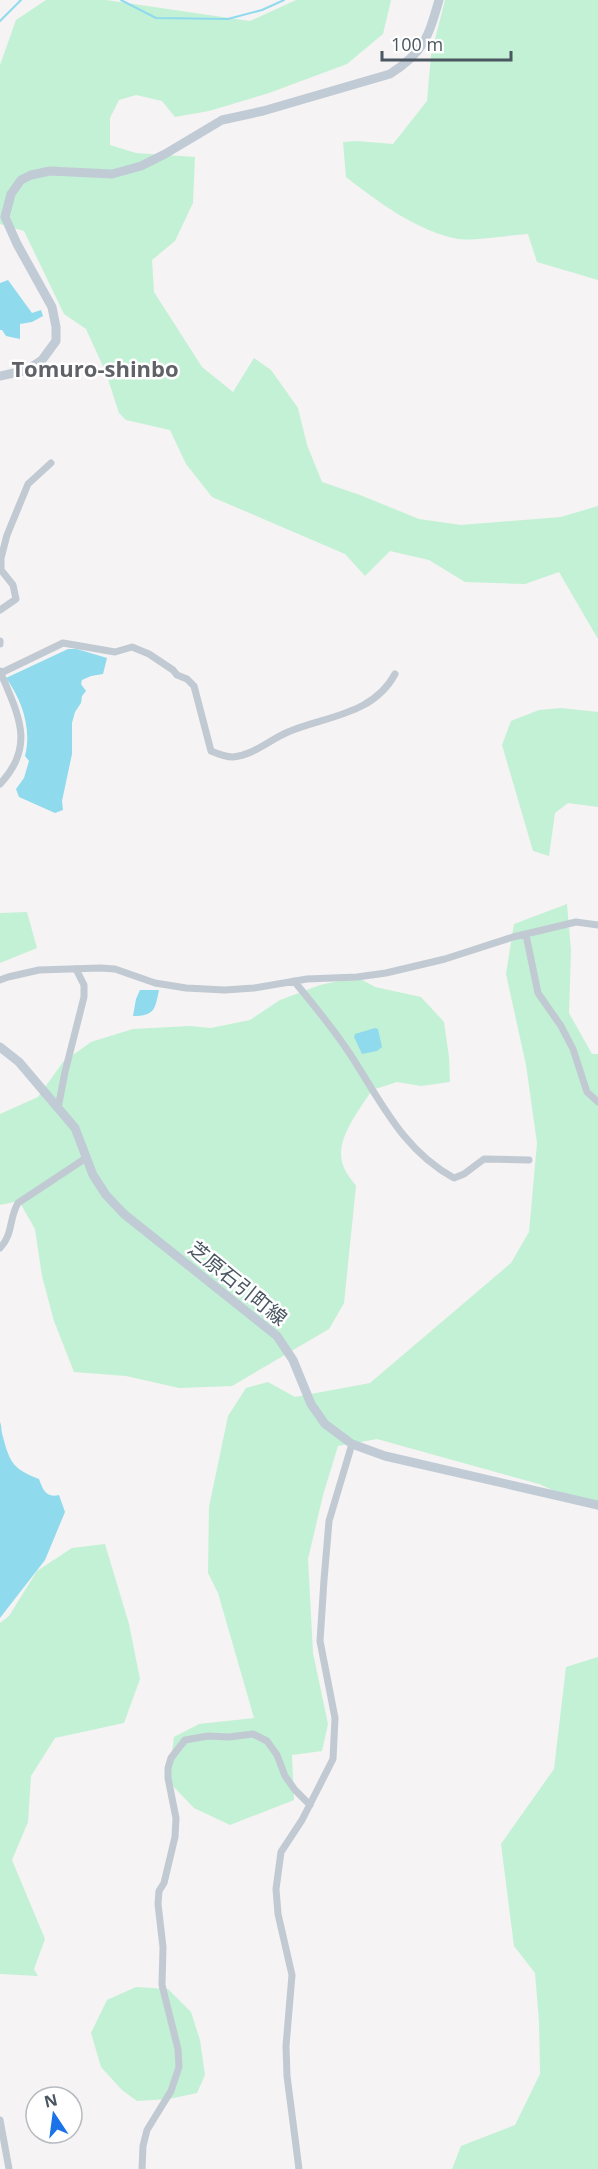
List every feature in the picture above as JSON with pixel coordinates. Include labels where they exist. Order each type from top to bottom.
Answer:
[{"type":"main road","points":[[0,376],[27,370],[42,360],[56,341],[52,307],[17,244],[5,217],[11,194],[21,180],[31,175],[50,171],[103,174],[141,166],[222,120],[390,74],[406,64],[424,45],[439,0]]},
{"type":"main road","name":"芝原石引町線","points":[[0,1047],[19,1062],[75,1128],[93,1175],[106,1195],[124,1214],[277,1336],[293,1360],[310,1404],[325,1424],[352,1444],[385,1456],[598,1505]]},
{"type":"street","points":[[0,610],[16,599],[13,585],[1,570],[1,558],[7,536],[28,484],[51,463]]},
{"type":"street","points":[[0,784],[10,773],[22,744],[15,704],[0,672],[63,643],[115,652],[132,647],[149,654],[194,686],[211,751],[232,757],[254,752],[290,731],[354,710],[370,702],[395,674]]},
{"type":"street","points":[[0,980],[8,976],[39,970],[115,969],[155,983],[186,988],[235,989],[386,973],[445,959],[513,937],[576,922],[598,925]]},
{"type":"street","points":[[526,934],[538,993],[573,1048],[587,1092],[598,1102]]},
{"type":"street","points":[[58,1108],[84,997],[84,985],[76,969]]},
{"type":"street","points":[[294,981],[349,1053],[387,1114],[426,1160],[454,1178],[464,1174],[484,1159],[528,1160]]},
{"type":"street","points":[[0,1248],[11,1231],[13,1212],[18,1203],[86,1158]]},
{"type":"street","points":[[299,2169],[287,2076],[286,2046],[292,1975],[278,1914],[276,1889],[281,1852],[310,1805],[333,1759],[335,1718],[320,1641],[329,1521],[352,1444]]},
{"type":"street","points":[[142,2169],[143,2146],[147,2130],[171,2091],[179,2067],[178,2049],[162,1985],[163,1947],[158,1904],[159,1891],[164,1883],[176,1837],[176,1818],[168,1778],[171,1758],[185,1740],[208,1736],[229,1737],[253,1734],[267,1741],[277,1755],[285,1776],[294,1790],[310,1805]]},
{"type":"street","points":[[0,2120],[9,2169]]},
{"type":"green space","points":[[46,0],[106,0],[250,21],[296,0],[391,0],[383,34],[347,64],[269,93],[209,111],[175,117],[162,101],[136,95],[119,100],[110,118],[110,145],[136,153],[195,157],[193,203],[175,241],[152,260],[154,292],[202,367],[233,392],[254,358],[271,370],[298,408],[307,445],[322,482],[419,519],[461,525],[561,517],[598,506],[598,639],[559,572],[525,584],[465,582],[429,560],[390,551],[365,576],[345,554],[212,497],[186,464],[170,430],[126,420],[119,413],[106,373],[86,329],[64,314],[24,231],[0,224],[0,65],[16,20]]},
{"type":"green space","points":[[445,0],[598,0],[598,280],[537,262],[528,234],[458,239],[428,229],[399,214],[346,177],[343,142],[393,144],[427,101],[431,55]]},
{"type":"green space","points":[[561,708],[598,712],[598,807],[568,803],[555,813],[549,856],[533,851],[502,745],[511,721],[539,710]]},
{"type":"green space","points":[[567,904],[571,950],[569,1013],[592,1054],[598,1054],[598,1510],[539,1484],[377,1439],[338,1446],[323,1495],[308,1559],[313,1653],[328,1724],[322,1751],[292,1755],[294,1800],[230,1825],[194,1808],[168,1781],[174,1737],[199,1724],[254,1718],[218,1593],[208,1573],[209,1507],[228,1416],[246,1388],[268,1382],[295,1397],[370,1383],[511,1263],[529,1232],[537,1143],[526,1065],[506,974],[514,924]]},
{"type":"green space","points":[[27,912],[37,948],[0,963],[0,913]]},
{"type":"green space","points":[[357,977],[375,987],[421,997],[444,1022],[450,1082],[421,1086],[397,1082],[372,1090],[350,1124],[342,1143],[341,1153],[344,1169],[356,1186],[344,1303],[329,1329],[232,1386],[179,1388],[126,1376],[74,1372],[54,1321],[42,1276],[35,1229],[19,1201],[0,1205],[0,1114],[38,1097],[63,1062],[91,1042],[133,1029],[190,1026],[211,1028],[250,1020],[280,1000],[320,985]]},
{"type":"green space","points":[[105,1544],[129,1624],[140,1679],[124,1723],[55,1738],[31,1776],[28,1822],[12,1860],[45,1939],[34,1969],[38,1976],[0,1974],[0,1623],[9,1616],[37,1571],[72,1548]]},
{"type":"green space","points":[[598,1657],[598,2169],[452,2169],[461,2146],[515,2125],[540,2074],[535,1973],[514,1946],[501,1844],[554,1769],[566,1667]]},
{"type":"green space","points":[[136,1987],[168,1989],[191,2012],[200,2040],[205,2075],[197,2093],[169,2099],[137,2101],[122,2090],[101,2067],[91,2033],[107,2000]]},
{"type":"water","points":[[8,280],[32,313],[41,310],[43,316],[32,322],[20,324],[20,339],[6,336],[0,330],[0,283]]},
{"type":"water","points":[[68,649],[77,649],[107,658],[103,674],[82,680],[81,684],[86,691],[72,723],[72,754],[62,801],[63,810],[55,813],[19,797],[16,789],[24,778],[29,761],[25,756],[27,736],[21,705],[6,678]]},
{"type":"water","points":[[140,990],[159,990],[150,1013],[133,1016],[136,999]]},
{"type":"water","points":[[378,1029],[382,1047],[377,1051],[362,1054],[354,1037],[355,1034]]},
{"type":"water","points":[[0,1422],[11,1460],[18,1468],[39,1479],[48,1494],[59,1495],[65,1512],[45,1560],[0,1618]]},
{"type":"waterway","points":[[0,21],[21,0]]},
{"type":"waterway","points":[[121,0],[156,18],[228,19],[262,10],[284,0]]},
{"type":"district","name":"Tomuro-shinbo","points":[[95,368]]}]
